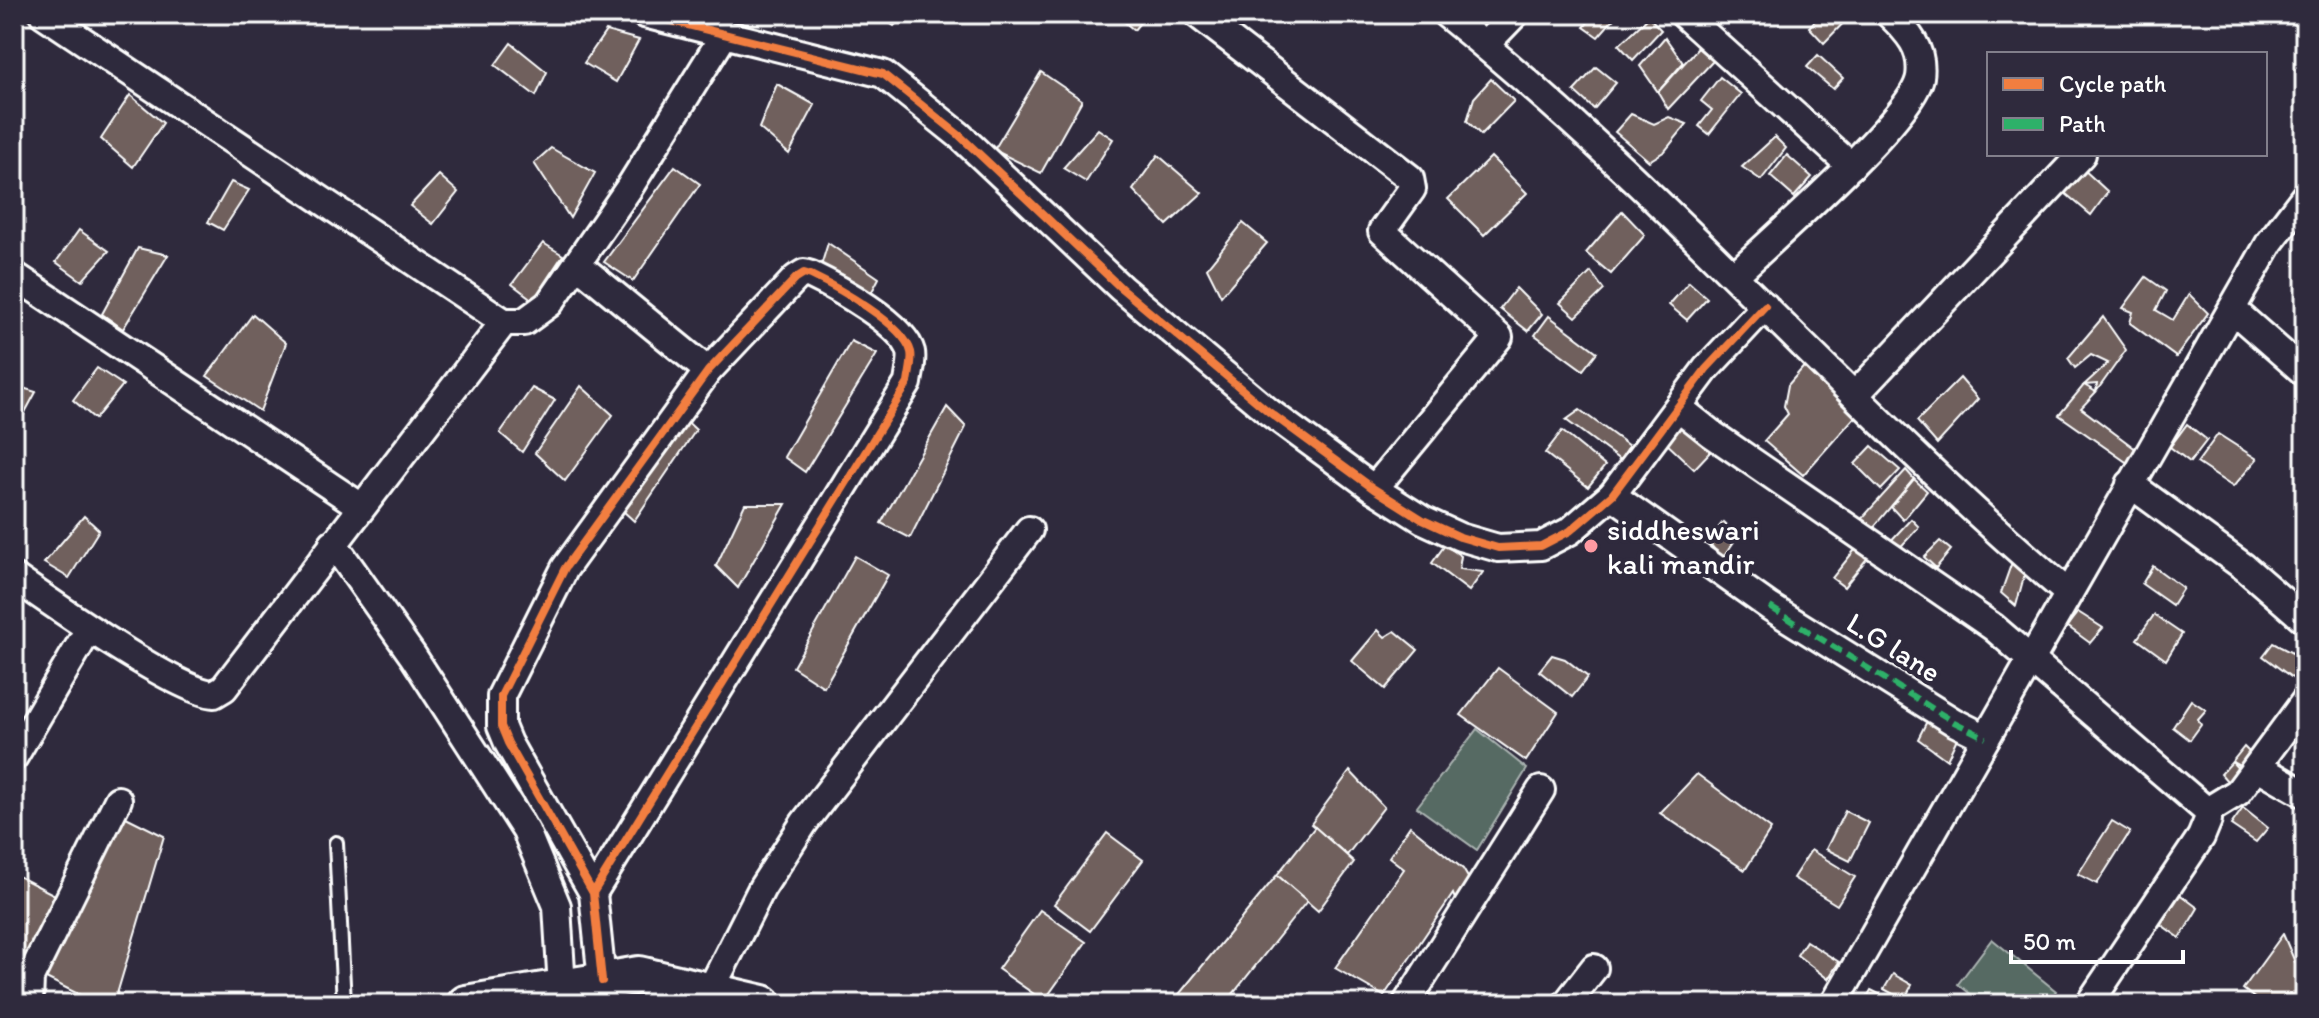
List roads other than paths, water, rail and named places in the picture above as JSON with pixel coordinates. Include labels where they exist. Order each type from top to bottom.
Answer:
[{"type":"main road","points":[[466,1004],[639,975],[699,994],[763,1004]]},
{"type":"street","points":[[43,14],[504,322],[524,322],[550,303],[724,35]]},
{"type":"street","points":[[644,14],[883,74],[902,87],[1175,334],[1269,412],[1374,489],[1423,520],[1460,537],[1498,548],[1541,546],[1570,531],[1612,495],[1706,369],[1765,306]]},
{"type":"street","points":[[1197,14],[1410,178],[1412,189],[1382,231],[1499,337],[1374,489]]},
{"type":"street","points":[[1446,14],[1561,109],[1735,275],[1933,473],[2068,593]]},
{"type":"street","points":[[1485,45],[1515,14]]},
{"type":"street","points":[[1683,14],[1851,166]]},
{"type":"street","points":[[1735,275],[1851,166],[1909,98],[1919,80],[1920,55],[1913,39],[1889,14]]},
{"type":"street","points":[[1856,394],[2080,156]]},
{"type":"street","points":[[1834,1004],[2270,242],[2305,196]]},
{"type":"street","points":[[577,264],[708,371]]},
{"type":"street","points":[[593,893],[908,383],[911,352],[888,322],[804,273],[708,371],[565,568],[501,696],[501,726],[508,743],[593,893],[602,981]]},
{"type":"street","points":[[14,275],[360,506]]},
{"type":"street","points":[[2232,309],[2305,373]]},
{"type":"street","points":[[14,577],[89,629],[194,689],[214,694],[224,688],[360,506],[504,322]]},
{"type":"street","points":[[1678,407],[1723,442],[1968,609],[2033,660],[2207,811],[2208,820],[2201,837],[2089,1004]]},
{"type":"street","points":[[2130,484],[2244,567],[2305,620]]},
{"type":"street","name":"L.G lane","points":[[1612,495],[1770,607],[1954,722],[1986,738]]},
{"type":"street","points":[[699,994],[804,823],[1029,530]]},
{"type":"street","points":[[333,543],[413,656],[526,831],[557,906],[562,988]]},
{"type":"street","points":[[14,757],[89,629]]},
{"type":"street","points":[[2207,811],[2238,792],[2305,701]]},
{"type":"street","points":[[2258,767],[2305,794]]},
{"type":"street","points":[[1406,1004],[1541,790]]},
{"type":"street","points":[[29,1004],[30,978],[118,800]]},
{"type":"street","points":[[1566,1004],[1594,968]]},
{"type":"lane","points":[[336,843],[344,1004]]},
{"type":"place","name":"siddheswari kali mandir","points":[[1591,546]]}]
